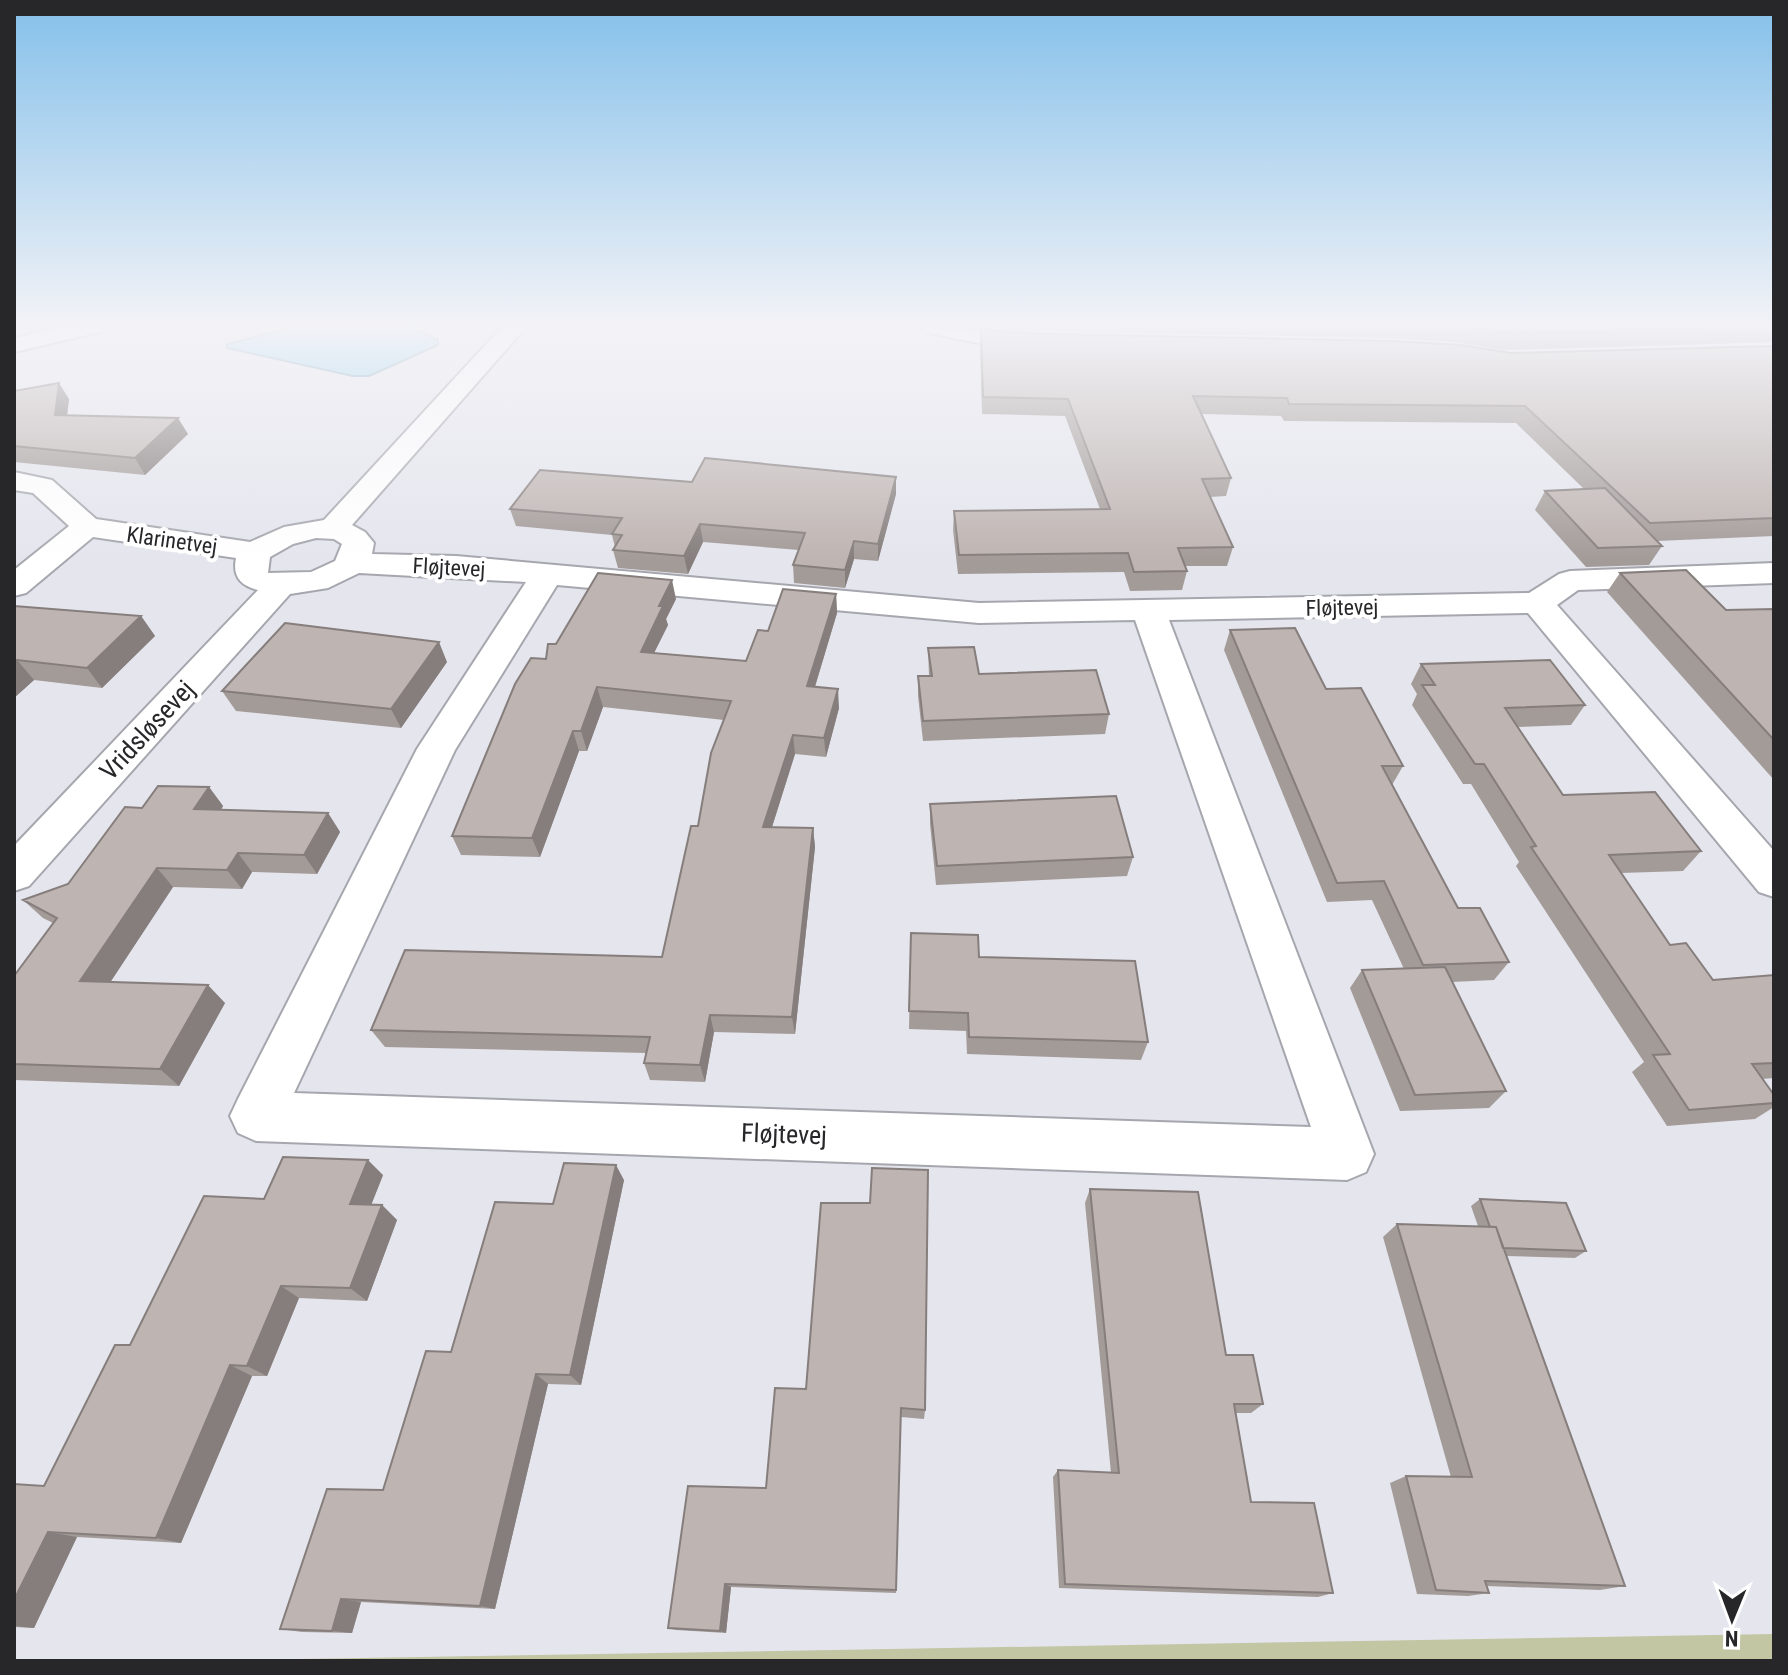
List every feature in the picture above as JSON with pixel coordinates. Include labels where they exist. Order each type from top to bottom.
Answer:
[{"type":"street","points":[[332,529],[444,405]]},
{"type":"street","points":[[14,481],[42,486],[87,527],[14,586]]},
{"type":"street","name":"Klarinetvej","points":[[87,527],[256,552]]},
{"type":"street","points":[[332,529],[344,531],[358,543],[356,556],[350,563],[312,583],[280,586],[254,579],[249,571],[256,552],[291,534],[332,529]]},
{"type":"street","name":"Fløjtevej","points":[[350,563],[547,574],[979,613],[1537,603]]},
{"type":"street","points":[[1774,573],[1570,581],[1537,603],[1774,880]]},
{"type":"street","name":"Fløjtevej","points":[[547,574],[436,749],[256,1116],[1347,1154],[1148,610]]},
{"type":"street","name":"Vridsløsevej","points":[[14,874],[280,586]]},
{"type":"green space","points":[[1774,1634],[1774,1661],[185,1661]]},
{"type":"building","points":[[14,405],[56,405],[55,415],[178,418],[135,458],[14,446]]},
{"type":"building","points":[[1070,405],[1197,405],[1231,478],[1202,479],[1233,547],[1178,548],[1187,571],[1134,572],[1128,553],[959,555],[954,511],[1110,509]]},
{"type":"building","points":[[1427,405],[1774,405],[1774,518],[1650,523],[1525,406]]},
{"type":"building","points":[[705,458],[896,477],[878,544],[854,541],[845,570],[793,565],[805,533],[700,524],[684,556],[613,550],[622,535],[612,534],[622,518],[510,509],[540,470],[692,482]]},
{"type":"building","points":[[1605,488],[1662,546],[1598,548],[1545,491]]},
{"type":"building","points":[[1686,570],[1726,610],[1774,609],[1774,740],[1620,573]]},
{"type":"building","points":[[598,573],[672,580],[641,652],[746,661],[758,630],[768,631],[783,589],[836,594],[807,686],[838,689],[824,738],[793,735],[763,827],[813,828],[792,1017],[710,1015],[700,1065],[644,1063],[650,1037],[371,1030],[405,950],[662,957],[691,826],[698,826],[711,753],[731,701],[597,687],[581,731],[573,731],[532,838],[452,836],[515,684],[531,658],[546,659],[548,644],[556,644]]},
{"type":"building","points":[[14,606],[141,616],[87,668],[17,660],[14,663]]},
{"type":"building","points":[[285,623],[439,642],[391,709],[222,691]]},
{"type":"building","points":[[1295,628],[1326,689],[1361,688],[1403,766],[1382,766],[1458,908],[1480,908],[1509,962],[1423,965],[1384,881],[1337,883],[1230,630]]},
{"type":"building","points":[[974,647],[979,674],[1096,670],[1109,714],[923,721],[918,676],[932,676],[928,648]]},
{"type":"building","points":[[1550,660],[1585,705],[1505,708],[1563,795],[1655,792],[1701,851],[1609,855],[1670,945],[1686,943],[1713,980],[1774,975],[1774,1063],[1752,1064],[1774,1095],[1774,1103],[1689,1110],[1653,1055],[1670,1054],[1531,847],[1536,846],[1484,764],[1475,764],[1422,685],[1435,685],[1421,664]]},
{"type":"building","points":[[158,786],[209,787],[194,809],[328,813],[304,855],[238,853],[227,870],[157,868],[80,981],[208,985],[160,1069],[14,1064],[14,976],[57,918],[23,900],[68,884],[125,807],[142,808]]},
{"type":"building","points":[[1116,796],[1133,857],[937,866],[930,804]]},
{"type":"building","points":[[911,933],[978,935],[979,957],[1135,961],[1148,1042],[969,1037],[968,1013],[909,1011]]},
{"type":"building","points":[[1445,967],[1506,1091],[1415,1095],[1362,970]]},
{"type":"building","points":[[283,1157],[368,1160],[350,1204],[382,1205],[350,1288],[281,1286],[247,1366],[230,1365],[156,1538],[48,1532],[14,1600],[14,1484],[44,1486],[115,1345],[130,1345],[204,1196],[264,1199]]},
{"type":"building","points":[[564,1163],[616,1165],[570,1375],[536,1374],[480,1606],[341,1599],[332,1631],[280,1629],[327,1489],[383,1490],[426,1351],[451,1352],[495,1202],[553,1204]]},
{"type":"building","points":[[872,1168],[928,1170],[925,1410],[901,1408],[896,1590],[725,1584],[720,1631],[668,1628],[688,1486],[766,1488],[775,1388],[806,1389],[821,1203],[870,1203]]},
{"type":"building","points":[[1090,1189],[1198,1192],[1226,1355],[1253,1355],[1263,1404],[1234,1404],[1251,1502],[1314,1503],[1333,1593],[1065,1584],[1058,1470],[1119,1473]]},
{"type":"building","points":[[1480,1199],[1566,1203],[1586,1251],[1503,1248],[1496,1227],[1490,1227]]},
{"type":"building","points":[[1397,1224],[1496,1227],[1625,1586],[1485,1581],[1489,1593],[1436,1590],[1406,1476],[1472,1477]]}]
